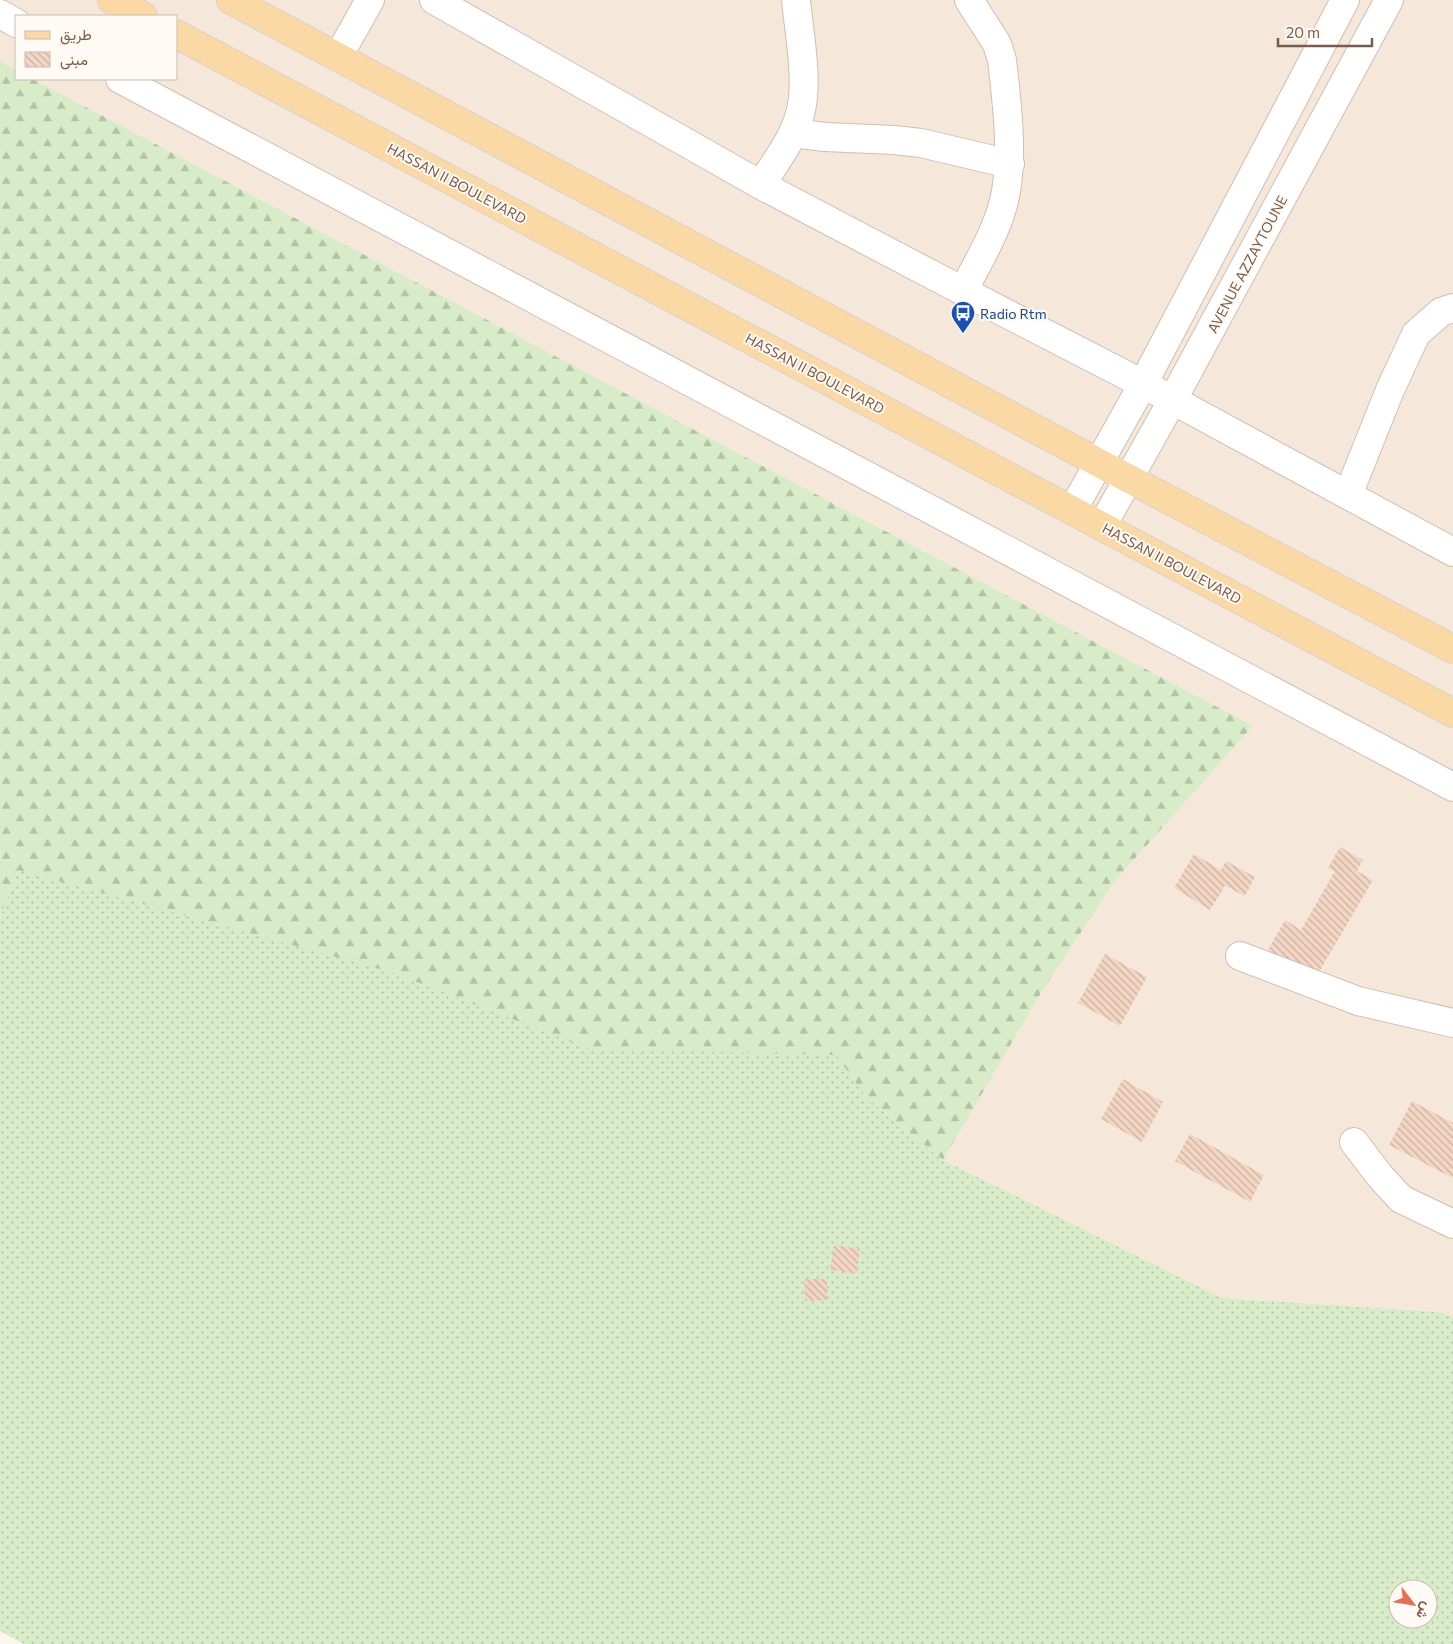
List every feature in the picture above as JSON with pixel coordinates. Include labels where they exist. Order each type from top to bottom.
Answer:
[{"type":"main road","points":[[112,0],[141,15]]},
{"type":"main road","points":[[230,0],[1099,463],[1453,649]]},
{"type":"main road","name":"HASSAN II BOULEVARD","points":[[178,35],[1073,509],[1453,713]]},
{"type":"street","points":[[338,57],[370,0]]},
{"type":"street","points":[[434,0],[762,185],[1143,384],[1453,552]]},
{"type":"street","points":[[762,185],[793,133],[800,114],[804,93],[796,0]]},
{"type":"street","points":[[962,291],[995,230],[1004,200],[1010,164],[1002,60],[997,44],[969,0]]},
{"type":"street","points":[[1073,509],[1143,384],[1346,0]]},
{"type":"street","name":"AVENUE AZZAYTOUNE","points":[[1102,526],[1172,401],[1389,0]]},
{"type":"street","points":[[0,14],[15,22]]},
{"type":"street","points":[[122,80],[1453,787]]},
{"type":"street","points":[[793,133],[825,138],[894,140],[921,143],[1010,164]]},
{"type":"street","points":[[1348,495],[1390,390],[1416,334],[1441,312],[1453,308]]},
{"type":"street","points":[[1240,956],[1358,1001],[1453,1023]]},
{"type":"street","points":[[1354,1142],[1379,1175],[1401,1199],[1453,1224]]},
{"type":"shaded area","points":[[0,0],[1453,0],[1453,1317],[1439,1312],[1222,1298],[943,1160],[1041,993],[1114,882],[1253,726],[35,80],[178,80],[178,15],[15,15],[15,69],[0,61]]},
{"type":"green space","points":[[0,61],[15,69],[15,80],[35,80],[1253,726],[1114,882],[1041,993],[943,1160],[866,1097],[836,1055],[590,1049],[391,972],[18,870],[0,917]]},
{"type":"green space","points":[[543,431],[866,1097],[943,1160],[1222,1298],[1439,1312],[1453,1317],[1453,1644],[24,1644],[0,1631],[0,917],[18,870]]},
{"type":"building","points":[[1340,847],[1363,860],[1357,871],[1373,880],[1316,977],[1268,950],[1285,920],[1301,930],[1335,871],[1328,868]]},
{"type":"building","points":[[1194,854],[1221,870],[1226,861],[1255,877],[1245,896],[1225,886],[1210,910],[1174,888]]},
{"type":"building","points":[[1105,954],[1147,977],[1120,1026],[1078,1003]]},
{"type":"building","points":[[1123,1079],[1163,1102],[1142,1142],[1101,1119]]},
{"type":"building","points":[[1412,1101],[1453,1123],[1453,1178],[1389,1145]]},
{"type":"building","points":[[1190,1134],[1264,1175],[1250,1202],[1175,1161]]},
{"type":"building","points":[[834,1245],[860,1249],[857,1274],[830,1270]]},
{"type":"building","points":[[804,1279],[827,1279],[827,1300],[805,1301]]},
{"type":"place","name":"Radio Rtm","points":[[963,334]]}]
